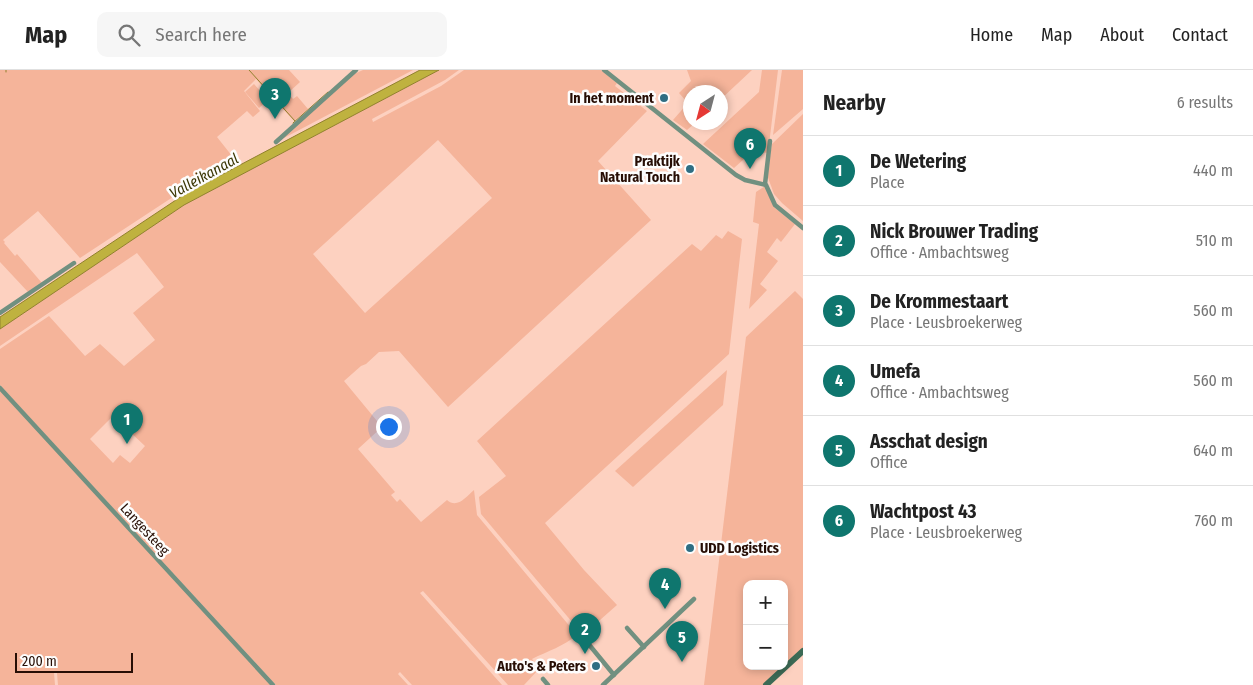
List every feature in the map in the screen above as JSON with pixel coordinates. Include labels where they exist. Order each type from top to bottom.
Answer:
[{"type":"street","points":[[277,142],[356,70]]},
{"type":"street","points":[[604,70],[736,175],[744,180],[768,186],[775,205],[803,228]]},
{"type":"street","points":[[765,184],[770,141]]},
{"type":"street","points":[[0,313],[74,263]]},
{"type":"street","name":"Langesteeg","points":[[0,388],[273,685]]},
{"type":"street","points":[[603,685],[694,600]]},
{"type":"street","points":[[627,628],[644,647]]},
{"type":"street","points":[[582,636],[614,674]]},
{"type":"street","points":[[766,685],[803,651]]},
{"type":"street","points":[[543,678],[548,685]]},
{"type":"shaded area","points":[[0,70],[289,70],[300,82],[288,93],[293,99],[297,96],[308,109],[294,121],[256,79],[244,91],[260,111],[253,117],[247,111],[217,137],[236,161],[179,193],[80,258],[38,211],[3,240],[15,256],[17,254],[42,283],[28,292],[0,262]]},
{"type":"shaded area","points":[[363,70],[413,70],[282,139],[354,74]]},
{"type":"shaded area","points":[[420,70],[439,70],[184,205],[0,329],[0,317],[185,194]]},
{"type":"shaded area","points":[[439,70],[459,70],[445,80],[372,119],[373,122],[441,86],[464,70],[601,70],[617,83],[615,86],[647,111],[598,161],[651,220],[448,407],[399,351],[379,352],[344,381],[382,427],[358,449],[395,492],[391,495],[397,502],[400,499],[421,522],[447,500],[458,503],[474,490],[477,515],[577,635],[532,659],[536,664],[535,666],[539,669],[524,685],[508,685],[423,591],[420,593],[502,685],[412,685],[400,672],[398,674],[408,685],[276,685],[0,385],[0,349],[49,316],[85,356],[100,344],[124,366],[155,340],[133,313],[164,287],[137,253],[0,346],[0,329],[184,205]],"holes":[[[438,140],[492,198],[365,313],[313,254]],[[113,416],[145,446],[130,463],[120,455],[113,463],[90,439]]]},
{"type":"shaded area","points":[[687,70],[752,70],[728,92],[728,85],[687,85],[691,81]]},
{"type":"shaded area","points":[[762,70],[778,70],[768,153],[753,151],[734,168],[703,144],[718,130],[728,130],[728,121],[759,92]]},
{"type":"shaded area","points":[[782,70],[803,70],[803,109],[773,135]]},
{"type":"shaded area","points":[[254,84],[268,100],[259,108],[245,92]]},
{"type":"shaded area","points":[[683,89],[683,97],[679,93]]},
{"type":"shaded area","points":[[683,109],[683,127],[673,120]]},
{"type":"shaded area","points":[[803,114],[803,221],[774,194],[767,175],[772,144]]},
{"type":"shaded area","points":[[765,186],[775,208],[795,224],[781,242],[777,238],[767,252],[778,261],[760,284],[767,290],[749,309],[759,224],[753,222],[756,192]]},
{"type":"shaded area","points":[[728,231],[742,239],[729,354],[545,523],[584,570],[617,605],[583,635],[481,514],[479,497],[506,476],[477,441],[692,244],[701,251],[716,235],[722,239]]},
{"type":"shaded area","points":[[795,291],[803,299],[803,648],[788,661],[788,580],[743,580],[743,670],[779,670],[764,685],[704,685],[746,337]]},
{"type":"shaded area","points":[[727,370],[723,405],[633,487],[615,471]]},
{"type":"shaded area","points":[[0,390],[271,685],[58,685],[56,671],[54,673],[55,685],[0,685]]},
{"type":"waterway","points":[[249,70],[295,121]]},
{"type":"waterway","points":[[293,123],[328,92]]},
{"type":"place","name":"In het moment","points":[[664,98]]},
{"type":"place","name":"De Krommestaart","points":[[275,119]]},
{"type":"place","name":"Praktijk Natural Touch","points":[[690,169]]},
{"type":"place","name":"Wachtpost 43","points":[[750,169]]},
{"type":"place","name":"De Wetering","points":[[127,444]]},
{"type":"place","name":"UDD Logistics","points":[[690,548]]},
{"type":"place","name":"Umefa","points":[[665,609]]},
{"type":"place","name":"Nick Brouwer Trading","points":[[585,654]]},
{"type":"place","name":"Asschat design","points":[[682,662]]},
{"type":"place","name":"Auto's & Peters","points":[[596,666]]},
{"type":"water label","name":"Valleikanaal","points":[[204,176]]}]
